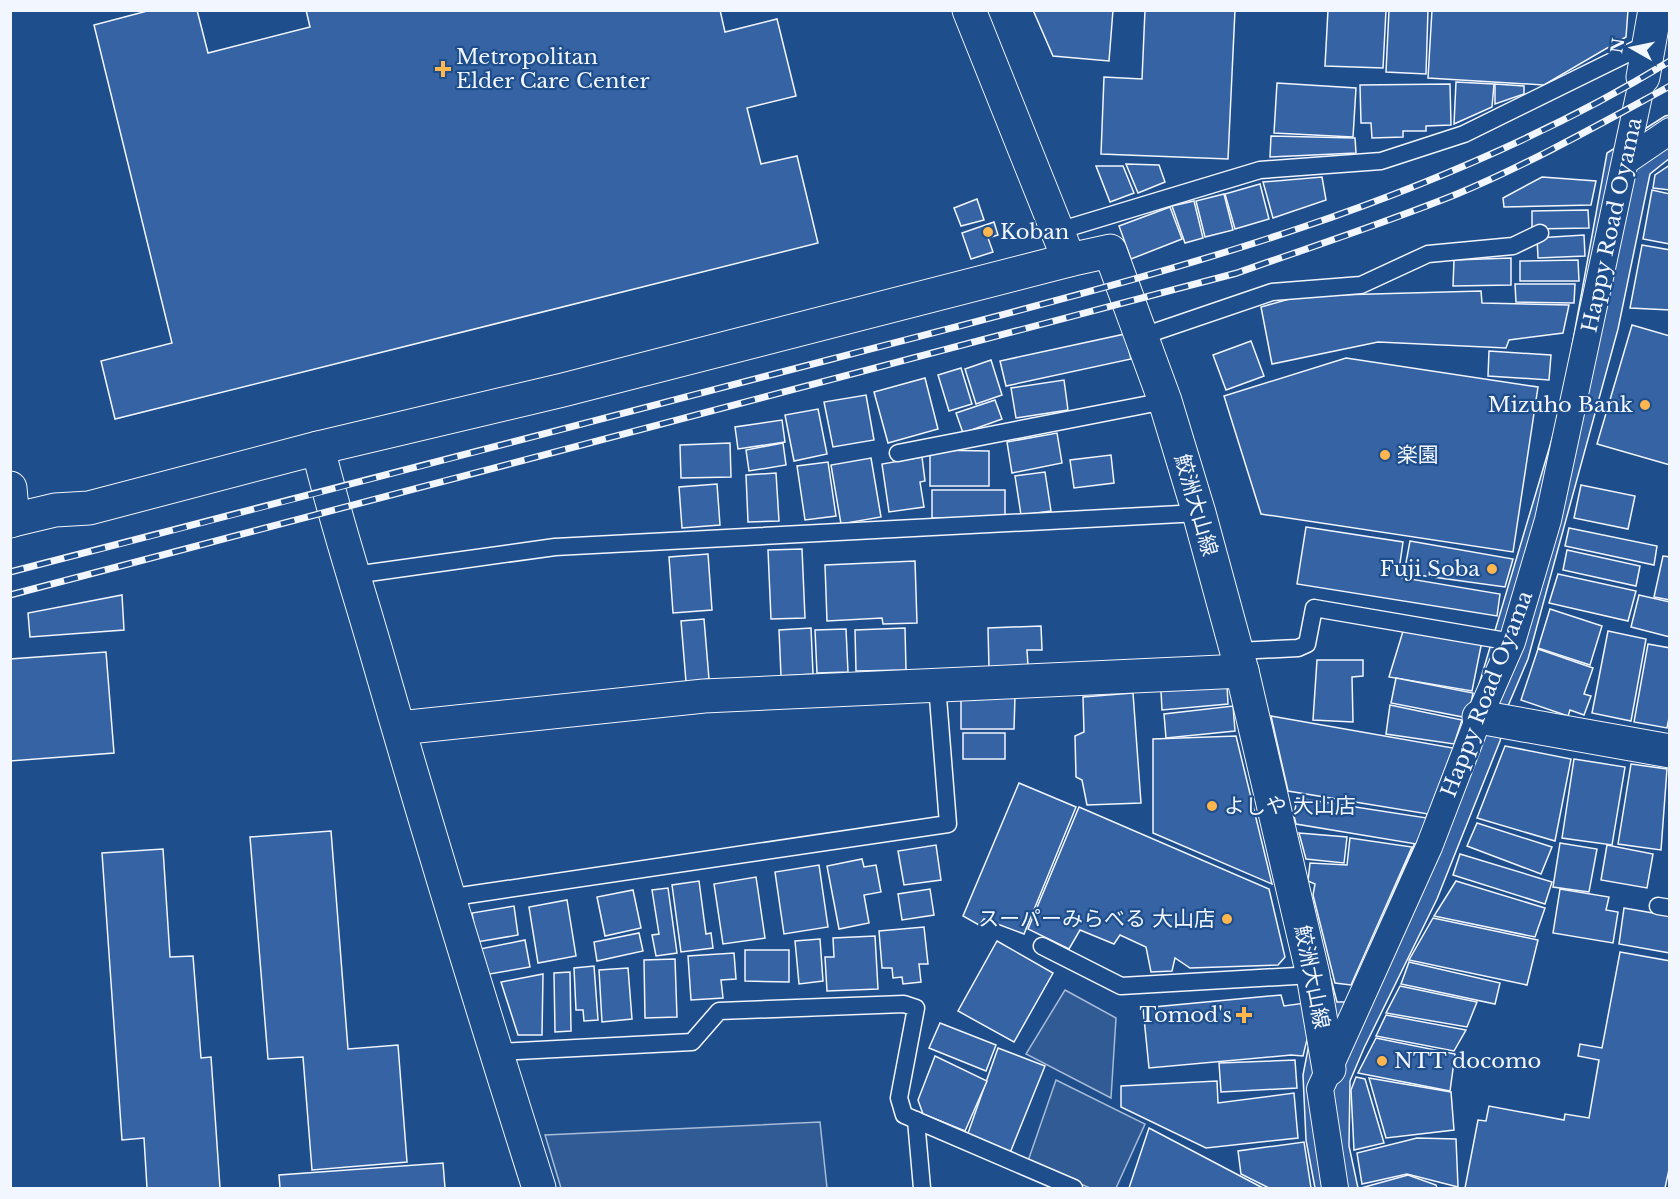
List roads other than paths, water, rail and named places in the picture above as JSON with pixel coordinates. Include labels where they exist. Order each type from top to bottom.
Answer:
[{"type":"street","points":[[10,488],[12,521],[55,510],[89,508],[318,448],[563,390],[1063,246],[969,10]]},
{"type":"street","points":[[1643,77],[1655,10]]},
{"type":"street","name":"Happy Road Oyama","points":[[1335,1188],[1320,1089],[1429,848],[1479,717],[1512,642],[1548,520],[1643,77]]},
{"type":"street","points":[[1626,161],[1670,131]]},
{"type":"street","name":"鮫洲大山線","points":[[1063,246],[1110,251],[1165,401],[1240,661],[1313,975],[1329,1069]]},
{"type":"street","points":[[318,448],[333,511],[354,574],[447,898],[539,1188]]},
{"type":"street","points":[[399,728],[704,696],[937,685],[1240,661]]},
{"type":"street","points":[[1479,717],[1670,751]]},
{"type":"lane","points":[[1063,246],[1260,170],[1381,161],[1464,134],[1649,43]]},
{"type":"lane","points":[[1140,337],[1272,291],[1361,285],[1428,254],[1513,246],[1540,233]]},
{"type":"lane","points":[[898,453],[1165,401]]},
{"type":"lane","points":[[354,574],[555,547],[1199,513]]},
{"type":"lane","points":[[1240,661],[1298,648],[1306,644],[1314,608],[1512,642]]},
{"type":"lane","points":[[447,898],[948,824],[937,685]]},
{"type":"lane","points":[[1042,946],[1121,986],[1313,975]]},
{"type":"lane","points":[[496,1052],[692,1042],[719,1011],[904,1004],[916,1008],[899,1098],[904,1115],[1074,1188]]},
{"type":"lane","points":[[916,1120],[922,1188]]},
{"type":"railway","points":[[10,572],[1156,273],[1368,204],[1471,163],[1572,116],[1670,61]]},
{"type":"railway","points":[[10,595],[1237,273],[1375,225],[1485,182],[1670,86]]},
{"type":"place","name":"Metropolitan Elder Care Center","points":[[443,69]]},
{"type":"place","name":"Koban","points":[[988,232]]},
{"type":"place","name":"Mizuho Bank","points":[[1645,405]]},
{"type":"place","name":"楽園","points":[[1385,455]]},
{"type":"place","name":"Fuji Soba","points":[[1492,569]]},
{"type":"place","name":"よしや 大山店","points":[[1212,806]]},
{"type":"place","name":"スーパーみらべる 大山店","points":[[1227,919]]},
{"type":"place","name":"Tomod's","points":[[1244,1015]]},
{"type":"place","name":"NTT docomo","points":[[1382,1061]]}]
